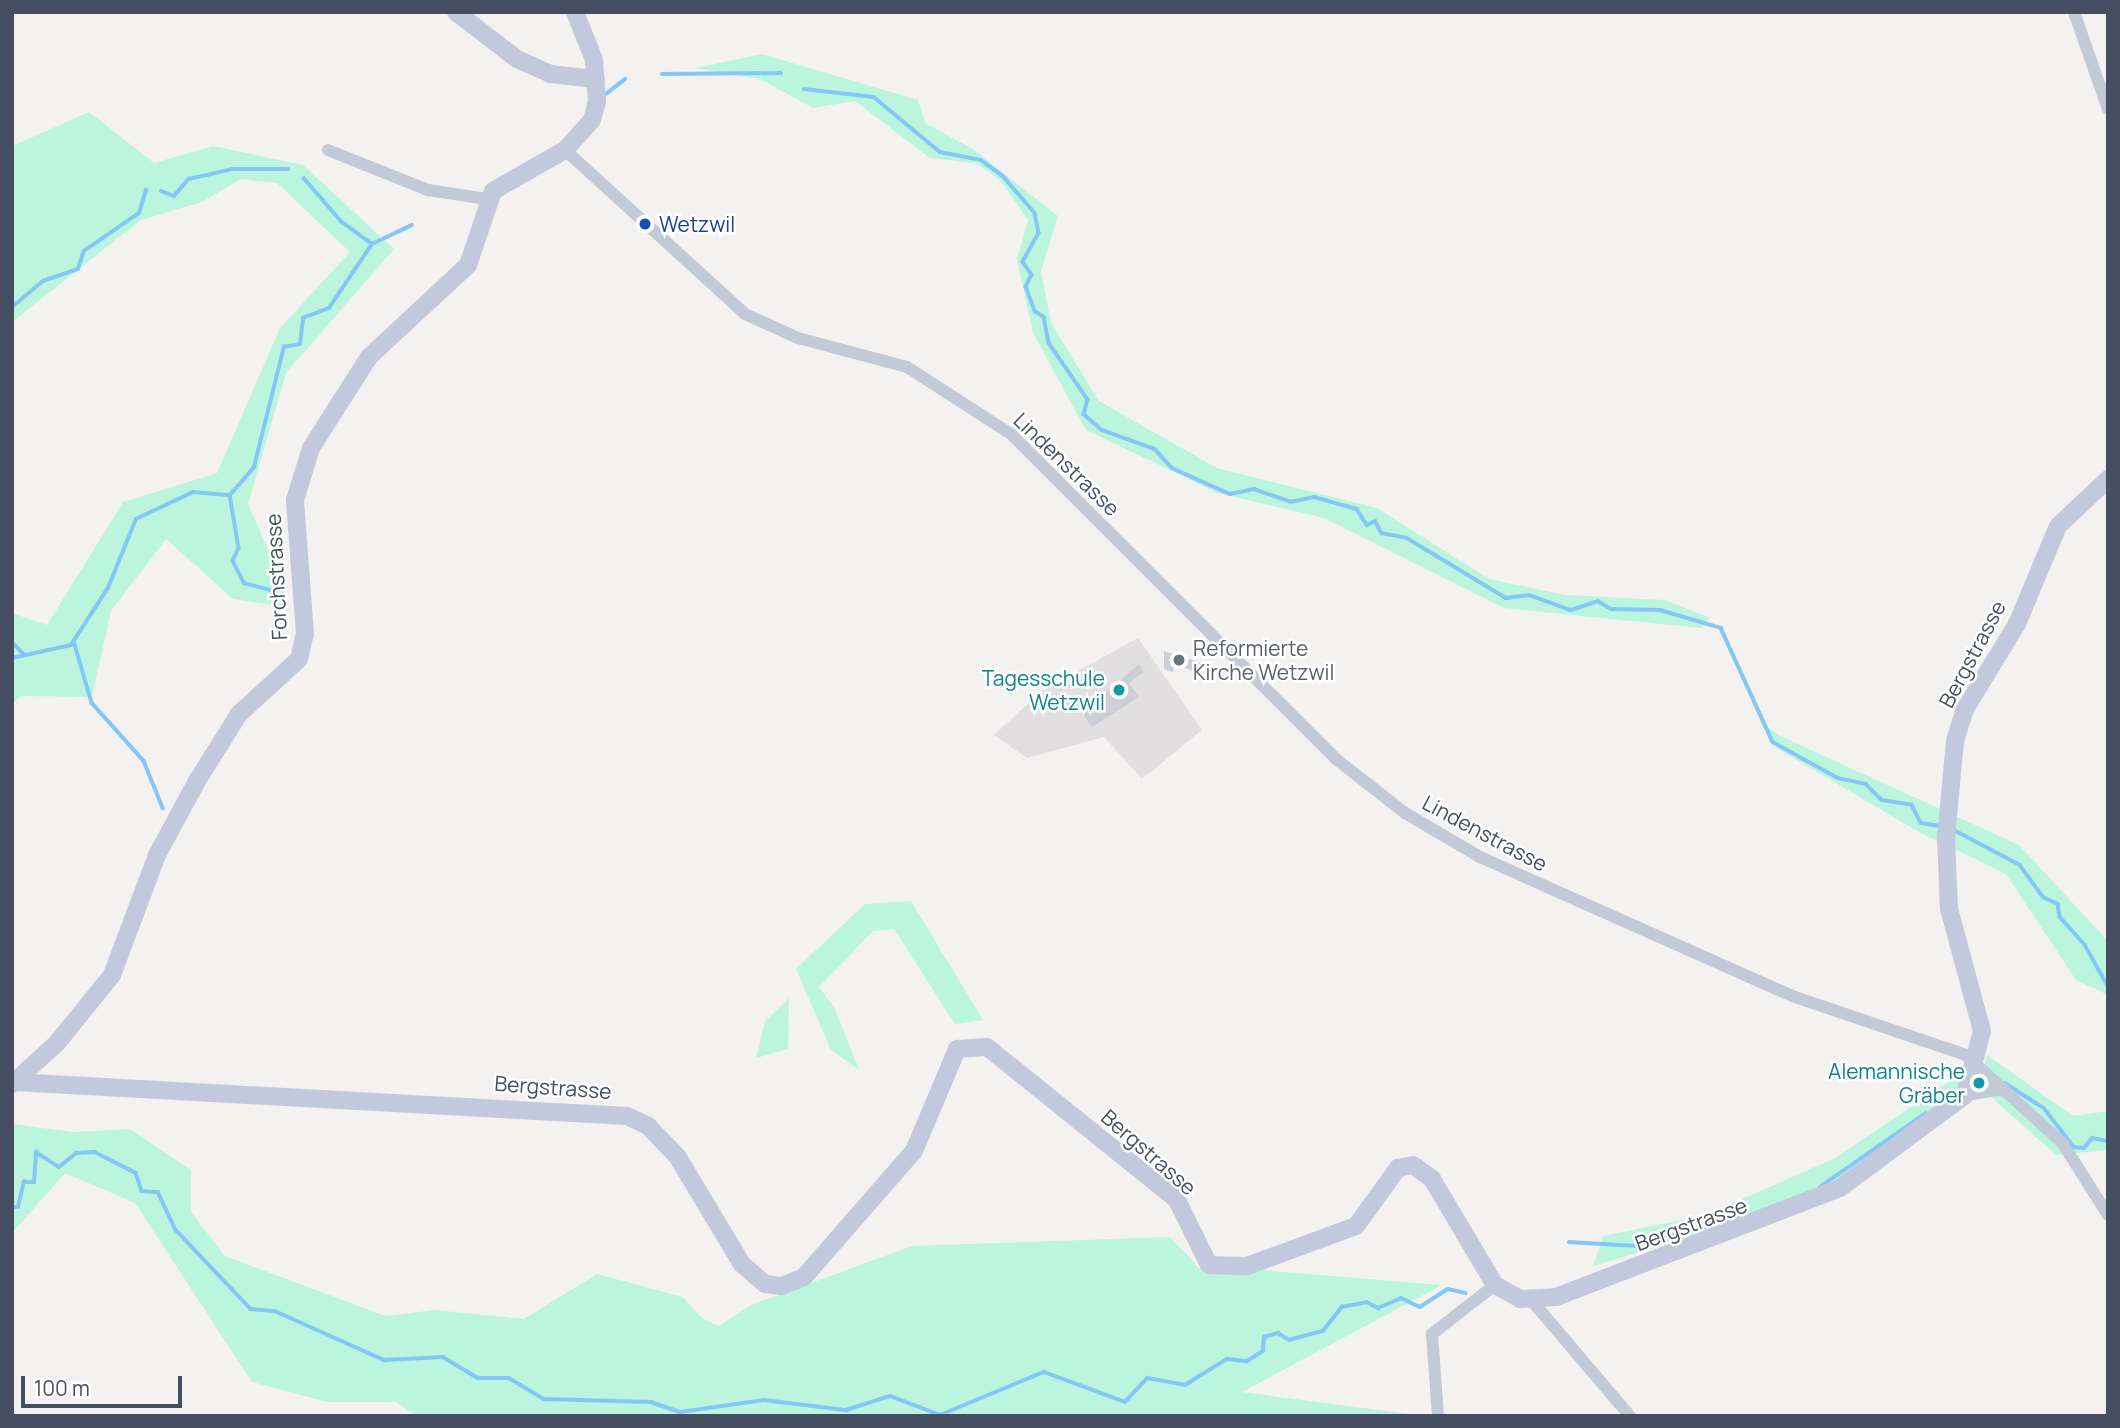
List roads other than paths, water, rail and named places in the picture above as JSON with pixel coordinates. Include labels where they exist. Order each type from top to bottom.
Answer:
[{"type":"street","points":[[456,12],[517,59],[550,74],[596,79]]},
{"type":"street","points":[[328,150],[428,190],[487,199],[500,185],[565,150],[594,114],[596,79],[575,12]]},
{"type":"street","points":[[2074,12],[2108,109]]},
{"type":"street","name":"Lindenstrasse","points":[[565,150],[745,314],[798,338],[907,367],[1011,434],[1336,759],[1438,835],[1792,996],[1966,1055],[2063,1144],[2108,1215]]},
{"type":"street","name":"Forchstrasse","points":[[14,1083],[112,975],[157,855],[197,781],[239,714],[299,659],[305,634],[295,500],[303,464],[369,358],[468,265],[487,199]]},
{"type":"street","name":"Bergstrasse","points":[[1532,1301],[1591,1286],[1840,1188],[1965,1095],[1977,1064],[1982,1031],[1956,951],[1946,838],[1964,711],[2017,624],[2058,526],[2108,479]]},
{"type":"street","name":"Bergstrasse","points":[[14,1083],[627,1116],[648,1126],[677,1156],[742,1264],[765,1284],[782,1286],[804,1277],[914,1151],[957,1049],[987,1047],[1177,1200],[1209,1265],[1247,1266],[1356,1226],[1398,1168],[1413,1165],[1433,1180],[1495,1285]]},
{"type":"street","points":[[1965,1095],[2002,1089]]},
{"type":"street","points":[[1438,1416],[1432,1334],[1495,1285],[1532,1301],[1630,1416]]},
{"type":"waterway","points":[[662,74],[781,73]]},
{"type":"waterway","points":[[606,94],[625,79]]},
{"type":"waterway","points":[[804,89],[874,97],[940,152],[981,160],[1002,175],[1035,213],[1039,233],[1023,262],[1032,275],[1026,287],[1035,311],[1044,317],[1049,343],[1088,400],[1084,414],[1102,430],[1155,449],[1172,468],[1230,494],[1254,489],[1291,502],[1314,497],[1357,509],[1367,525],[1375,521],[1382,533],[1407,538],[1506,598],[1529,595],[1571,610],[1598,601],[1611,609],[1660,610],[1721,628],[1773,742],[1838,778],[1866,784],[1882,800],[1912,805],[1921,823],[1940,826]]},
{"type":"waterway","points":[[161,191],[174,196],[189,179],[233,169],[288,169]]},
{"type":"waterway","points":[[304,178],[342,222],[372,244]]},
{"type":"waterway","points":[[12,307],[43,281],[78,269],[84,251],[139,213],[146,190]]},
{"type":"waterway","points":[[12,658],[71,645],[108,588],[136,519],[193,492],[230,495],[254,467],[284,347],[300,344],[303,318],[329,308],[372,244],[412,225]]},
{"type":"waterway","points":[[230,495],[239,548],[233,561],[244,583],[274,591]]},
{"type":"waterway","points":[[74,641],[92,703],[144,761],[163,808]]},
{"type":"waterway","points":[[12,642],[24,654]]},
{"type":"waterway","points":[[1954,830],[2020,865],[2043,897],[2058,904],[2060,917],[2085,945],[2108,986]]},
{"type":"waterway","points":[[2005,1083],[2044,1108],[2074,1147],[2084,1148],[2092,1138],[2108,1141]]},
{"type":"waterway","points":[[1820,1187],[1926,1113]]},
{"type":"waterway","points":[[12,1207],[18,1207],[24,1182],[34,1182],[36,1152],[59,1167],[76,1153],[95,1152],[136,1173],[142,1191],[158,1192],[176,1230],[251,1309],[275,1311],[384,1360],[443,1357],[478,1378],[509,1378],[544,1399],[651,1402],[680,1412],[764,1400],[846,1410],[890,1396],[940,1415],[1044,1372],[1125,1402],[1147,1378],[1185,1385],[1227,1359],[1247,1361],[1263,1351],[1264,1337],[1278,1333],[1289,1340],[1323,1331],[1342,1307],[1367,1302],[1378,1308],[1401,1298],[1420,1307],[1448,1289],[1466,1293]]},
{"type":"waterway","points":[[1569,1242],[1637,1246],[1741,1217]]},
{"type":"place","name":"Wetzwil","points":[[645,224]]},
{"type":"place","name":"Reformierte Kirche Wetzwil","points":[[1179,660]]},
{"type":"place","name":"Tagesschule Wetzwil","points":[[1119,690]]},
{"type":"place","name":"Alemannische Gräber","points":[[1979,1083]]}]
